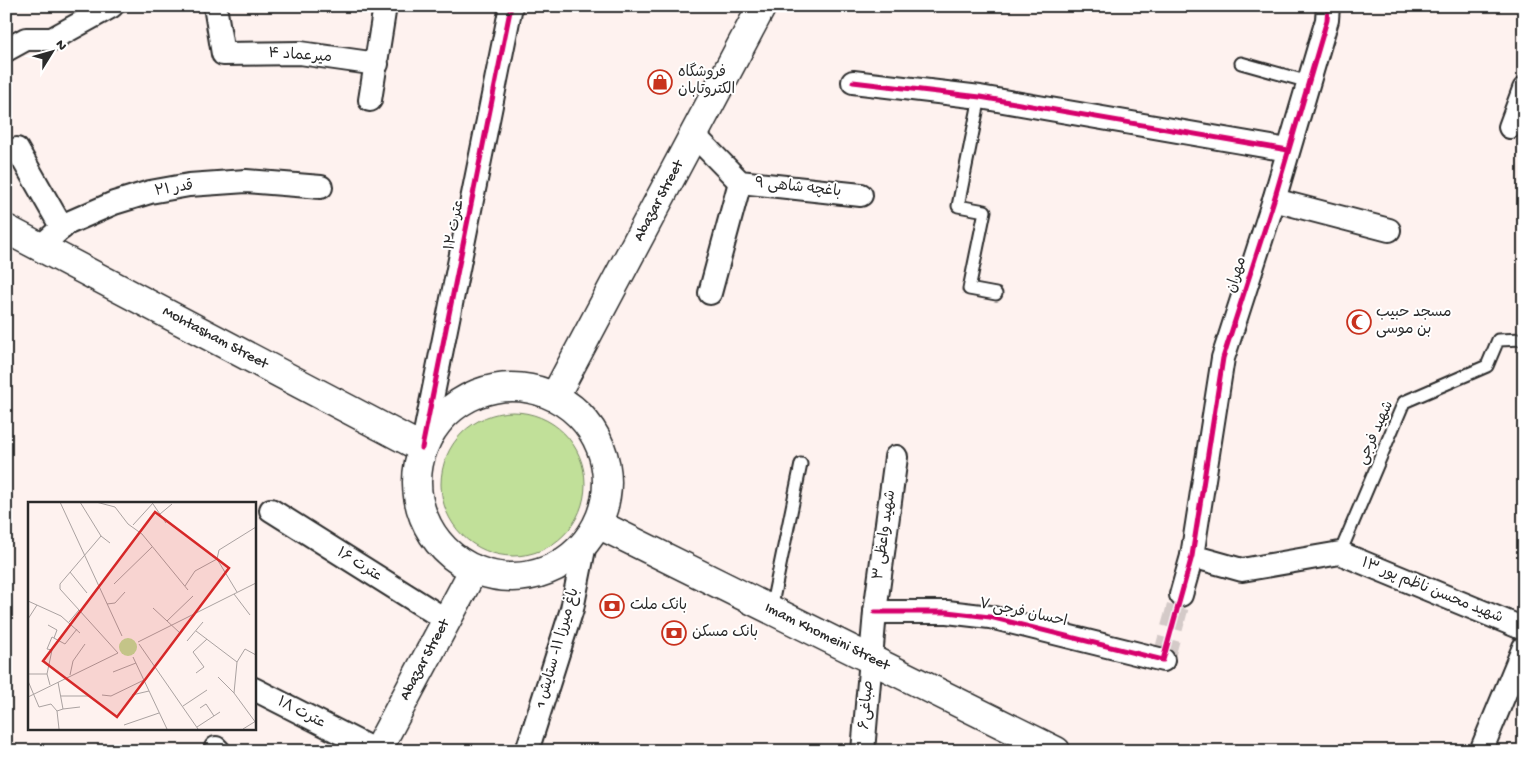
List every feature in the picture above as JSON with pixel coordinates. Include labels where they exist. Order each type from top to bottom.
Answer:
[{"type":"main road","name":"Abazar Street","points":[[555,396],[762,6]]},
{"type":"main road","name":"Mohtasham Street","points":[[6,229],[422,448]]},
{"type":"main road","points":[[524,387],[555,396],[579,413],[597,438],[606,466],[607,495],[592,534],[567,561],[545,572],[521,577],[497,576],[474,569],[450,554],[431,532],[420,505],[419,496],[417,477],[422,448],[438,420],[462,400],[492,388],[524,387]]},
{"type":"main road","name":"Imam Khomeini Street","points":[[592,534],[771,610],[1056,751]]},
{"type":"main road","name":"Abazar Street","points":[[376,751],[474,569]]},
{"type":"street","points":[[6,50],[26,39],[52,39],[112,6]]},
{"type":"street","name":"میرعماد ۴","points":[[214,6],[223,54],[300,53],[377,64]]},
{"type":"street","points":[[370,100],[385,6]]},
{"type":"street","name":"عترت ۱۲","points":[[422,448],[512,6]]},
{"type":"street","name":"مهران","points":[[1181,595],[1192,556],[1223,358],[1274,200],[1327,20],[1328,6]]},
{"type":"street","points":[[854,82],[980,97],[1288,150]]},
{"type":"street","points":[[1510,127],[1524,89]]},
{"type":"street","name":"باغچه شاهی ۹","points":[[694,135],[740,182],[861,195]]},
{"type":"street","points":[[18,149],[62,228]]},
{"type":"street","name":"قدر ۲۱","points":[[41,246],[66,224],[114,203],[150,192],[189,185],[246,181],[321,187]]},
{"type":"street","points":[[710,293],[740,182]]},
{"type":"street","points":[[1274,200],[1388,230]]},
{"type":"street","name":"شهید واعظی ۳","points":[[874,612],[896,458]]},
{"type":"street","name":"عترت ۱۶","points":[[271,510],[446,620]]},
{"type":"street","name":"باغ میرزا ۱۱- ستایش 1","points":[[527,751],[572,609],[592,534]]},
{"type":"street","points":[[1192,556],[1242,570],[1279,562],[1340,553]]},
{"type":"street","name":"شهید محسن ناظم پور ۱۳","points":[[1340,553],[1524,629]]},
{"type":"street","points":[[871,659],[874,612]]},
{"type":"street","name":"احسان فرجی ۷","points":[[874,612],[938,612],[990,616],[1163,660]]},
{"type":"street","points":[[1481,751],[1524,647]]},
{"type":"street","name":"صباغی۶","points":[[863,751],[871,659]]},
{"type":"street","name":"عترت ۱۸","points":[[255,690],[376,751]]},
{"type":"lane","points":[[1241,63],[1308,82]]},
{"type":"lane","points":[[980,97],[958,206],[985,211],[969,289],[996,294]]},
{"type":"lane","name":"شهید فرجی","points":[[1340,553],[1404,402],[1487,366],[1498,340],[1524,340]]},
{"type":"lane","points":[[771,610],[801,464]]},
{"type":"green space","points":[[513,412],[541,417],[564,433],[580,456],[585,484],[580,512],[564,535],[541,551],[513,556],[485,551],[462,535],[446,512],[441,484],[446,456],[462,433],[485,417]]},
{"type":"tunnel","points":[[1163,660],[1181,595]]},
{"type":"cycle path","points":[[422,448],[511,6]]},
{"type":"cycle path","points":[[875,612],[947,612],[990,617],[1163,660],[1192,556],[1223,358],[1274,200],[1327,20],[1328,6]]},
{"type":"cycle path","points":[[853,82],[980,97],[1288,150]]},
{"type":"place","name":"فروشگاه الکتروتابان","points":[[660,82]]},
{"type":"place","name":"مسجد حبیب بن موسی","points":[[1359,322]]},
{"type":"place","name":"بانک ملت","points":[[612,606]]},
{"type":"place","name":"بانک مسکن","points":[[674,633]]}]
